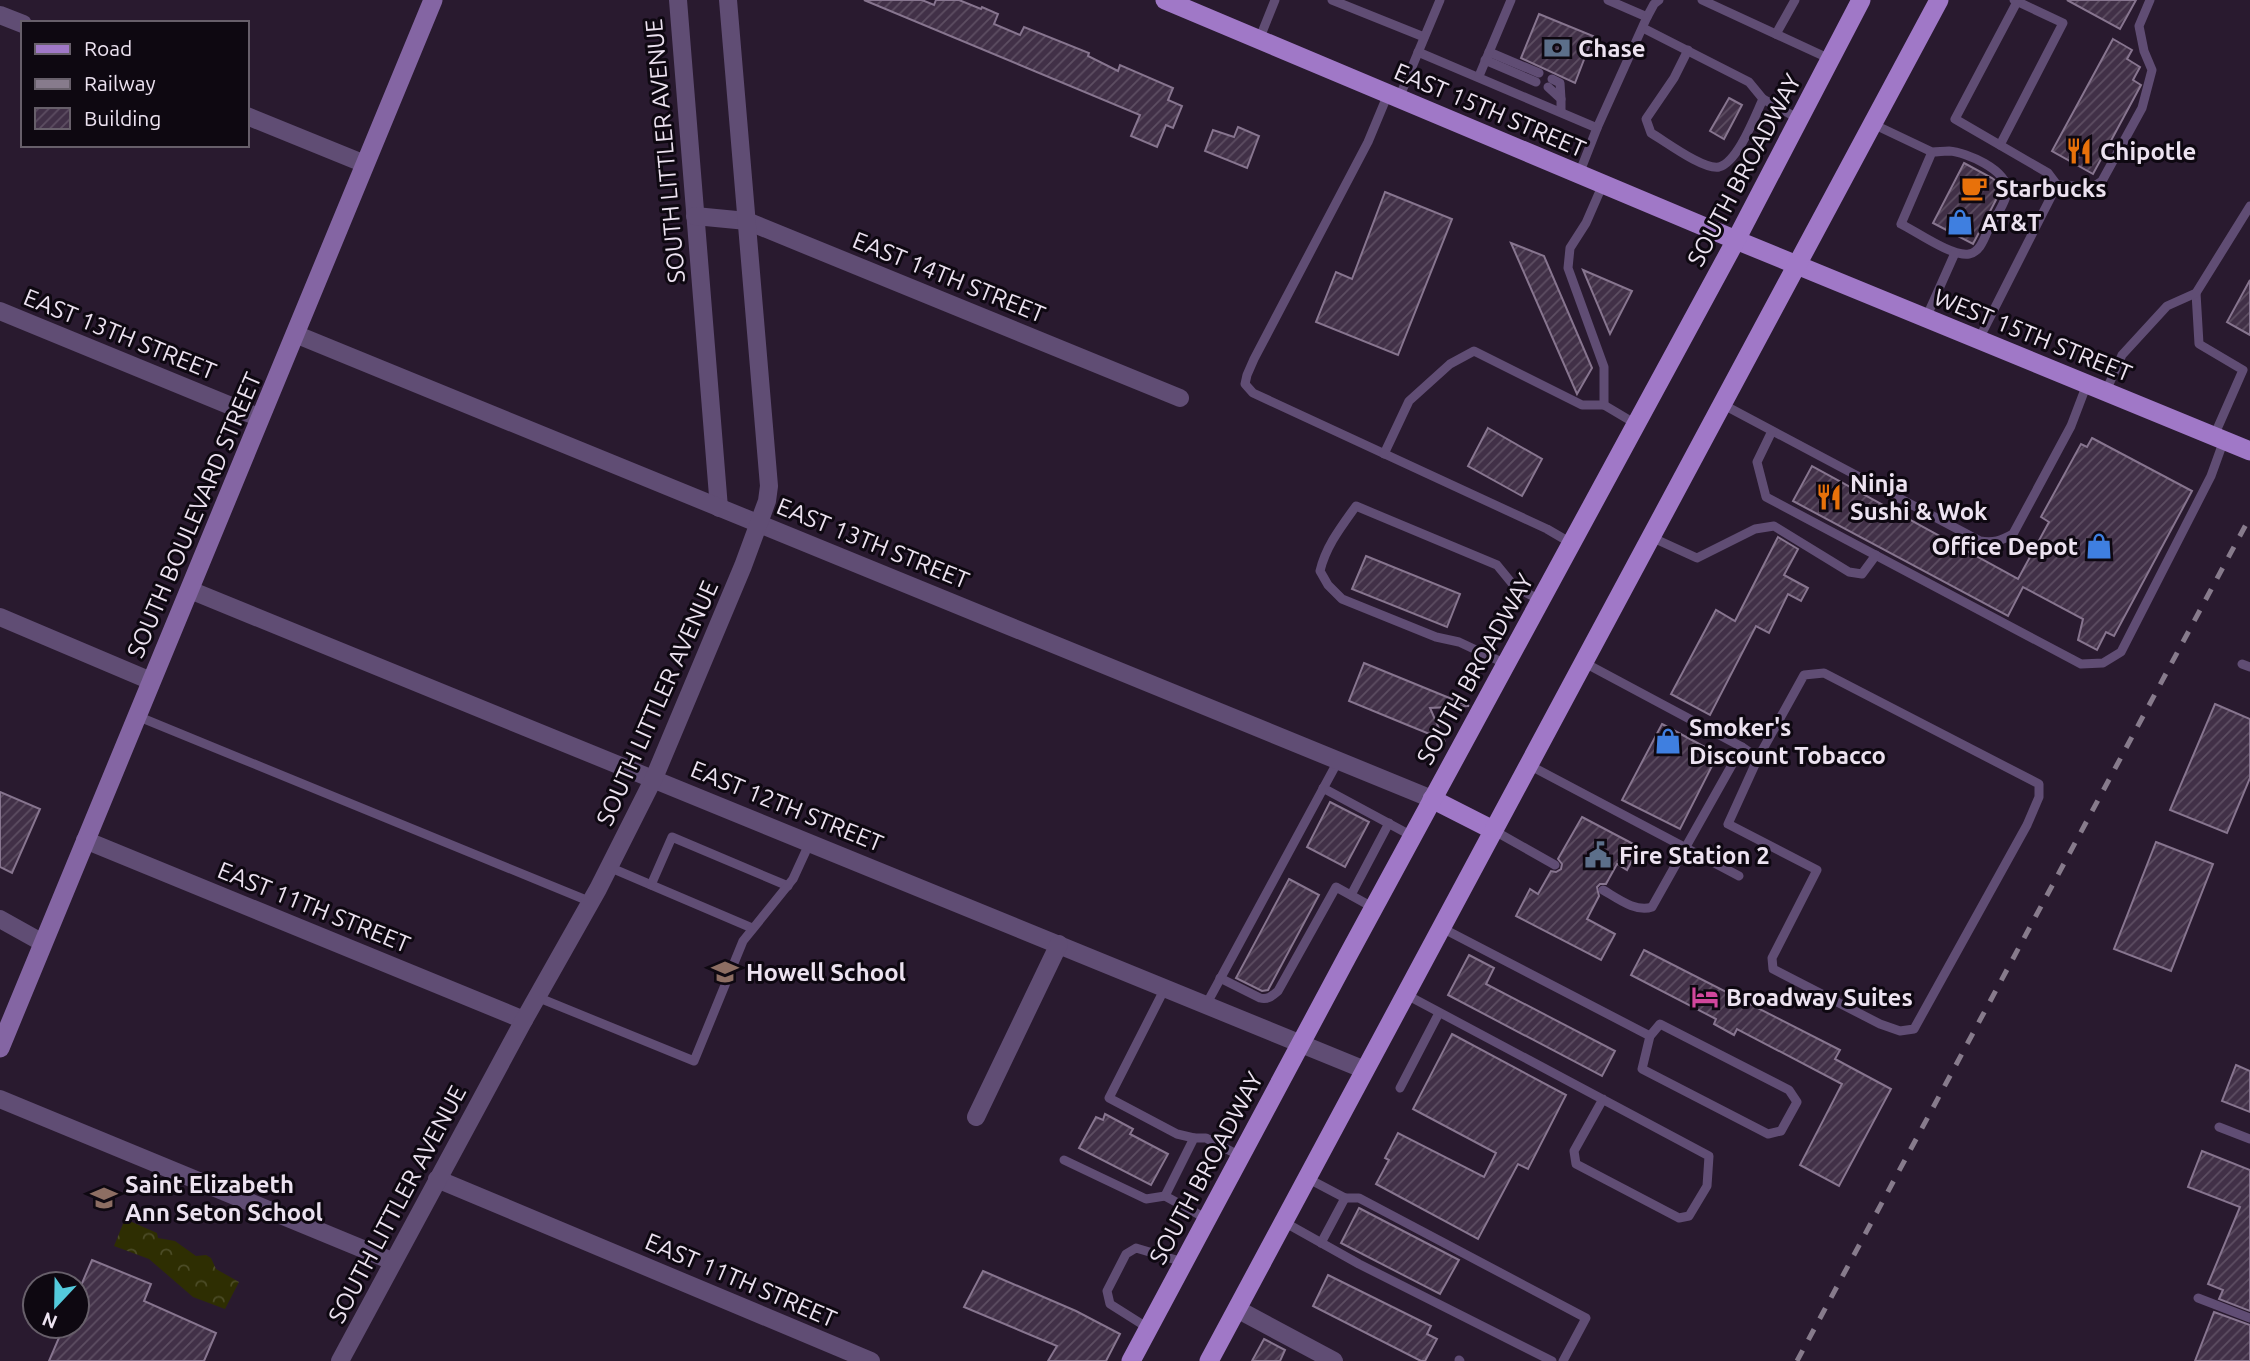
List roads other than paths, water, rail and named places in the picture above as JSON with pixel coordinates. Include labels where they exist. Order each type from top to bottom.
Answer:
[{"type":"main road","name":"SOUTH BOULEVARD STREET","points":[[0,1048],[433,0]]},
{"type":"main road","name":"EAST 15TH STREET","points":[[1165,0],[1797,265]]},
{"type":"main road","name":"SOUTH BROADWAY","points":[[1131,1361],[1300,1043],[1736,240],[1861,0]]},
{"type":"main road","points":[[1209,1361],[1938,0]]},
{"type":"main road","name":"WEST 15TH STREET","points":[[1797,265],[2250,451]]},
{"type":"main road","points":[[1432,799],[1493,830]]},
{"type":"street","name":"SOUTH LITTLER AVENUE","points":[[678,0],[719,508]]},
{"type":"street","name":"SOUTH LITTLER AVENUE","points":[[340,1361],[392,1261],[591,902],[654,778],[759,523],[769,486],[728,0]]},
{"type":"street","points":[[0,15],[21,23]]},
{"type":"street","points":[[248,116],[365,164]]},
{"type":"street","name":"EAST 14TH STREET","points":[[695,216],[747,221],[1180,398]]},
{"type":"street","name":"EAST 13TH STREET","points":[[0,311],[260,418]]},
{"type":"street","name":"EAST 13TH STREET","points":[[295,334],[1432,799]]},
{"type":"street","name":"EAST 12TH STREET","points":[[190,590],[1365,1070]]},
{"type":"street","points":[[0,617],[151,681]]},
{"type":"street","name":"EAST 11TH STREET","points":[[85,840],[524,1020]]},
{"type":"street","points":[[0,919],[43,943]]},
{"type":"street","points":[[976,1117],[1059,944]]},
{"type":"street","points":[[0,1099],[392,1261]]},
{"type":"street","name":"EAST 11TH STREET","points":[[438,1179],[871,1361]]},
{"type":"street","points":[[1237,1309],[1334,1361]]},
{"type":"lane","points":[[1259,40],[1275,0]]},
{"type":"lane","points":[[1332,0],[1424,37]]},
{"type":"lane","points":[[1440,0],[1418,52],[1254,359],[1245,384],[1253,393],[1547,528],[1571,543]]},
{"type":"lane","points":[[1479,76],[1511,0]]},
{"type":"lane","points":[[1608,0],[1647,17]]},
{"type":"lane","points":[[1579,174],[1647,17],[1659,0]]},
{"type":"lane","points":[[1702,0],[1830,59]]},
{"type":"lane","points":[[1776,34],[1795,0]]},
{"type":"lane","points":[[2000,145],[2063,23],[2016,0],[1955,119],[2048,173],[2057,185],[2093,187],[2102,181],[2142,108],[2152,70],[2138,26],[2150,0]]},
{"type":"lane","points":[[1643,27],[1749,82],[1763,99],[1799,119]]},
{"type":"lane","points":[[1688,50],[1674,78],[1646,119],[1651,133],[1703,164],[1717,167],[1730,161],[1763,99]]},
{"type":"lane","points":[[1418,52],[1597,128]]},
{"type":"lane","points":[[1487,56],[1538,78]]},
{"type":"lane","points":[[1550,83],[1561,99],[1560,111]]},
{"type":"lane","points":[[1872,124],[1932,152],[1950,151],[1970,157],[1998,171],[2007,191],[1978,249],[1970,254],[1955,253],[1901,224],[1932,152]]},
{"type":"lane","points":[[1603,184],[1586,223],[1570,248],[1568,268],[1604,367],[1604,405]]},
{"type":"lane","points":[[1979,339],[2057,185]]},
{"type":"lane","points":[[2106,391],[2122,355],[2167,306],[2196,293],[2250,206]]},
{"type":"lane","points":[[1926,318],[1955,253]]},
{"type":"lane","points":[[1772,431],[1756,462],[1766,497],[2081,664],[2103,663],[2121,652],[2211,476],[2219,438],[2243,370],[2199,344],[2196,293]]},
{"type":"lane","points":[[1384,454],[1409,401],[1450,364],[1474,351],[1583,405],[1604,405],[1636,424]]},
{"type":"lane","points":[[1722,404],[1980,541],[1992,542],[2013,534],[2071,426],[2087,384]]},
{"type":"lane","points":[[1506,664],[1459,642],[1436,637],[1342,599],[1328,585],[1320,571],[1324,556],[1356,506],[1497,565],[1515,587],[1540,600]]},
{"type":"lane","points":[[1651,537],[1697,558],[1755,529],[1774,526],[1849,572],[1862,574],[1876,555]]},
{"type":"lane","points":[[1583,662],[1758,758]]},
{"type":"lane","points":[[1824,673],[2039,784],[2039,797],[2028,825],[1914,1030],[1900,1031],[1880,1024],[1773,969],[1772,958],[1816,870],[1728,824],[1758,758],[1804,675],[1824,673]]},
{"type":"lane","points":[[137,716],[591,902]]},
{"type":"lane","points":[[1602,890],[1637,908],[1652,907],[1742,747]]},
{"type":"lane","points":[[1206,1005],[1338,761]]},
{"type":"lane","points":[[1529,765],[1739,876]]},
{"type":"lane","points":[[1323,789],[1412,836]]},
{"type":"lane","points":[[1351,895],[1389,824]]},
{"type":"lane","points":[[1493,830],[1555,865]]},
{"type":"lane","points":[[651,885],[672,837],[788,886]]},
{"type":"lane","points":[[537,997],[694,1061],[743,942],[793,879],[810,842]]},
{"type":"lane","points":[[609,867],[752,928]]},
{"type":"lane","points":[[1220,978],[1265,1000],[1278,990],[1336,887],[1374,908]]},
{"type":"lane","points":[[1441,927],[1650,1037]]},
{"type":"lane","points":[[1165,988],[1109,1098],[1177,1134],[1206,1138],[1240,1156]]},
{"type":"lane","points":[[1405,994],[1439,1013],[1603,1099],[1709,1156],[1707,1186],[1689,1216],[1679,1218],[1576,1164],[1574,1152],[1603,1099]]},
{"type":"lane","points":[[1400,1088],[1439,1013]]},
{"type":"lane","points":[[1660,1024],[1789,1090],[1797,1101],[1781,1131],[1768,1134],[1642,1069],[1650,1037],[1660,1024]]},
{"type":"lane","points":[[2220,1127],[2250,1139]]},
{"type":"lane","points":[[1165,1196],[1194,1138]]},
{"type":"lane","points":[[1064,1160],[1146,1199],[1165,1196],[1207,1219]]},
{"type":"lane","points":[[1307,1178],[1345,1198],[1359,1198],[1586,1318],[1563,1361]]},
{"type":"lane","points":[[1321,1243],[1345,1198]]},
{"type":"lane","points":[[1284,1222],[1552,1361]]},
{"type":"lane","points":[[1148,1328],[1110,1304],[1107,1291],[1126,1254],[1136,1248],[1183,1262]]},
{"type":"lane","points":[[2198,1298],[2250,1318]]},
{"type":"railway","points":[[1797,1361],[2250,517]]},
{"type":"place","name":"Chase","points":[[1557,48]]},
{"type":"place","name":"Chipotle","points":[[2079,151]]},
{"type":"place","name":"Starbucks","points":[[1974,188]]},
{"type":"place","name":"AT&T","points":[[1960,222]]},
{"type":"place","name":"Ninja Sushi & Wok","points":[[1829,497]]},
{"type":"place","name":"Office Depot","points":[[2099,546]]},
{"type":"place","name":"Smoker's Discount Tobacco","points":[[1668,741]]},
{"type":"place","name":"Fire Station 2","points":[[1598,855]]},
{"type":"place","name":"Howell School","points":[[725,972]]},
{"type":"place","name":"Broadway Suites","points":[[1705,997]]},
{"type":"place","name":"Saint Elizabeth Ann Seton School","points":[[104,1198]]}]
